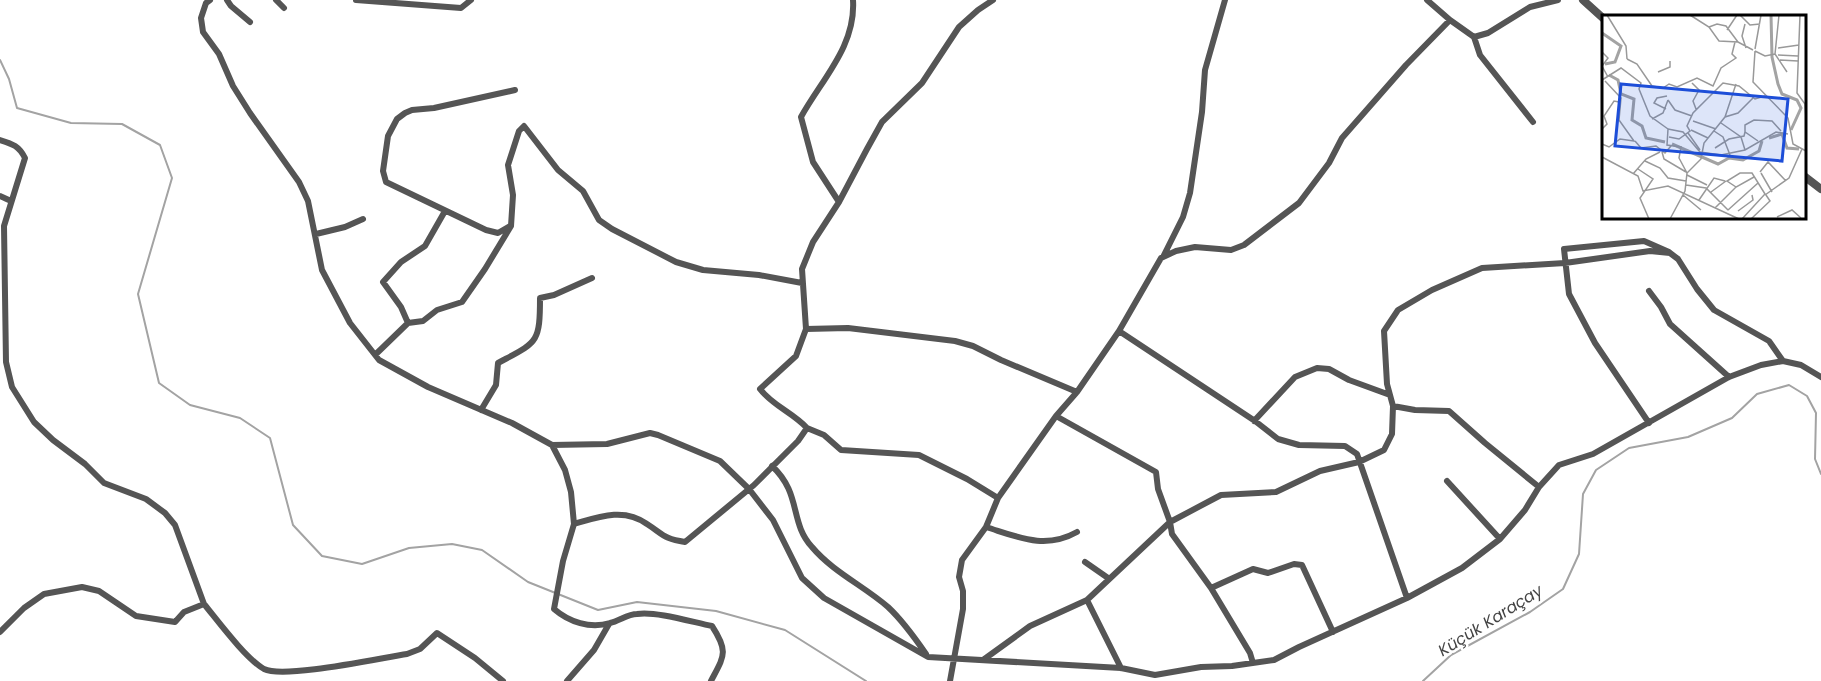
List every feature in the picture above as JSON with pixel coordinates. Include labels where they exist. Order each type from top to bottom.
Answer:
[{"type":"street","points":[[210,0],[206,3],[201,18],[203,32],[219,54],[244,104],[299,182],[308,201],[322,270],[345,309],[350,323],[379,360],[512,423],[552,445],[607,444],[650,433],[720,461],[749,489],[773,520],[802,578],[809,585],[824,598],[928,657],[1121,668],[1155,675],[1201,667],[1274,660],[1407,598],[1462,568],[1500,539],[1525,510],[1539,487],[1559,465],[1593,454],[1729,377],[1761,365],[1783,361],[1801,365],[1821,377]]},
{"type":"street","points":[[227,0],[250,22]]},
{"type":"street","points":[[276,0],[284,8]]},
{"type":"street","points":[[356,0],[460,8],[471,0]]},
{"type":"street","points":[[839,202],[813,162],[801,117],[841,56],[854,12],[853,0]]},
{"type":"street","points":[[993,0],[959,27],[922,83],[882,122],[839,202],[813,242],[802,269],[806,329],[796,356],[760,389],[767,398],[797,416],[807,428],[824,435],[841,450],[919,455],[967,479],[998,498]]},
{"type":"street","points":[[950,681],[963,609],[963,591],[959,578],[962,560],[986,528],[998,498],[1119,331],[1144,290],[1154,268],[1164,255],[1183,217],[1190,193],[1202,112],[1205,70],[1225,0]]},
{"type":"street","points":[[1427,0],[1474,37],[1480,55],[1533,122]]},
{"type":"street","points":[[1474,37],[1488,33],[1530,7],[1558,0]]},
{"type":"street","points":[[1583,0],[1602,17]]},
{"type":"street","points":[[1164,255],[1195,246],[1232,250],[1244,245],[1299,203],[1329,163],[1342,138],[1406,65],[1450,20]]},
{"type":"street","points":[[511,226],[498,233],[445,211],[386,182],[383,171],[388,136],[398,119],[412,110],[434,108],[515,90]]},
{"type":"street","points":[[376,354],[408,323],[423,321],[437,310],[462,302],[485,269],[511,226],[513,195],[508,165],[519,131],[524,126],[558,170],[583,191],[599,220],[612,229],[676,262],[703,270],[759,275],[802,283]]},
{"type":"street","points":[[0,140],[20,148],[25,158],[4,226],[6,362],[12,387],[34,422],[53,440],[85,464],[104,483],[146,499],[165,513],[175,525],[204,604],[239,646],[263,668],[276,673],[325,668],[407,654],[420,649],[437,633],[475,658],[503,681]]},
{"type":"street","points":[[1806,178],[1821,189]]},
{"type":"street","points":[[0,196],[11,201]]},
{"type":"street","points":[[408,323],[401,307],[383,282],[401,262],[425,246],[445,211]]},
{"type":"street","points":[[316,234],[345,227],[363,219]]},
{"type":"street","points":[[1649,423],[1584,324],[1569,294],[1564,249],[1644,241],[1670,253],[1678,259],[1696,289],[1714,310],[1769,341],[1783,361]]},
{"type":"street","points":[[982,661],[1030,626],[1087,600],[1170,522],[1221,495],[1276,492],[1320,471],[1359,462],[1384,450],[1392,434],[1393,406],[1387,384],[1384,331],[1398,310],[1432,290],[1482,268],[1565,263],[1650,251],[1670,253]]},
{"type":"street","points":[[481,410],[496,385],[498,363],[529,347],[537,338],[540,298],[554,295],[592,278]]},
{"type":"street","points":[[1649,291],[1670,324],[1729,377]]},
{"type":"street","points":[[806,329],[848,328],[956,341],[973,346],[1077,392]]},
{"type":"street","points":[[1119,331],[1278,439],[1299,445],[1346,446],[1358,454],[1407,598]]},
{"type":"street","points":[[1254,421],[1295,377],[1317,368],[1329,369],[1349,380],[1390,395]]},
{"type":"street","points":[[1393,406],[1415,410],[1449,411],[1539,487]]},
{"type":"street","points":[[1056,416],[1156,472],[1158,489],[1172,534],[1211,588],[1250,653],[1253,663]]},
{"type":"street","points":[[574,524],[603,515],[627,514],[645,522],[668,540],[685,542],[749,489],[798,441],[807,428]]},
{"type":"street","points":[[552,445],[565,470],[571,492],[574,524],[554,609],[571,621],[584,624],[609,624],[637,614],[663,616],[712,627],[722,642],[725,656],[711,681]]},
{"type":"street","points":[[772,466],[784,477],[790,489],[802,535],[812,548],[834,568],[889,608],[928,657]]},
{"type":"street","points":[[1446,481],[1500,539]]},
{"type":"street","points":[[986,528],[1041,542],[1068,537],[1077,532]]},
{"type":"street","points":[[1085,562],[1108,578]]},
{"type":"street","points":[[1211,588],[1253,569],[1268,573],[1294,564],[1302,565],[1333,632]]},
{"type":"street","points":[[0,632],[24,608],[44,594],[82,587],[99,591],[136,616],[175,622],[184,612],[204,604]]},
{"type":"street","points":[[1087,600],[1121,668]]},
{"type":"street","points":[[567,681],[594,650],[609,624]]},
{"type":"waterway","name":"Küçük Karaçay","points":[[0,60],[9,79],[17,108],[71,123],[122,124],[160,145],[172,178],[138,294],[159,383],[190,405],[240,418],[270,438],[293,525],[322,556],[362,564],[409,548],[452,544],[482,550],[528,582],[598,610],[637,602],[716,611],[785,630],[866,681]]},
{"type":"waterway","name":"Küçük Karaçay","points":[[1423,681],[1451,655],[1530,612],[1563,589],[1579,554],[1583,494],[1596,470],[1629,448],[1688,437],[1732,418],[1757,394],[1789,385],[1807,396],[1816,413],[1815,459],[1821,474]]}]
